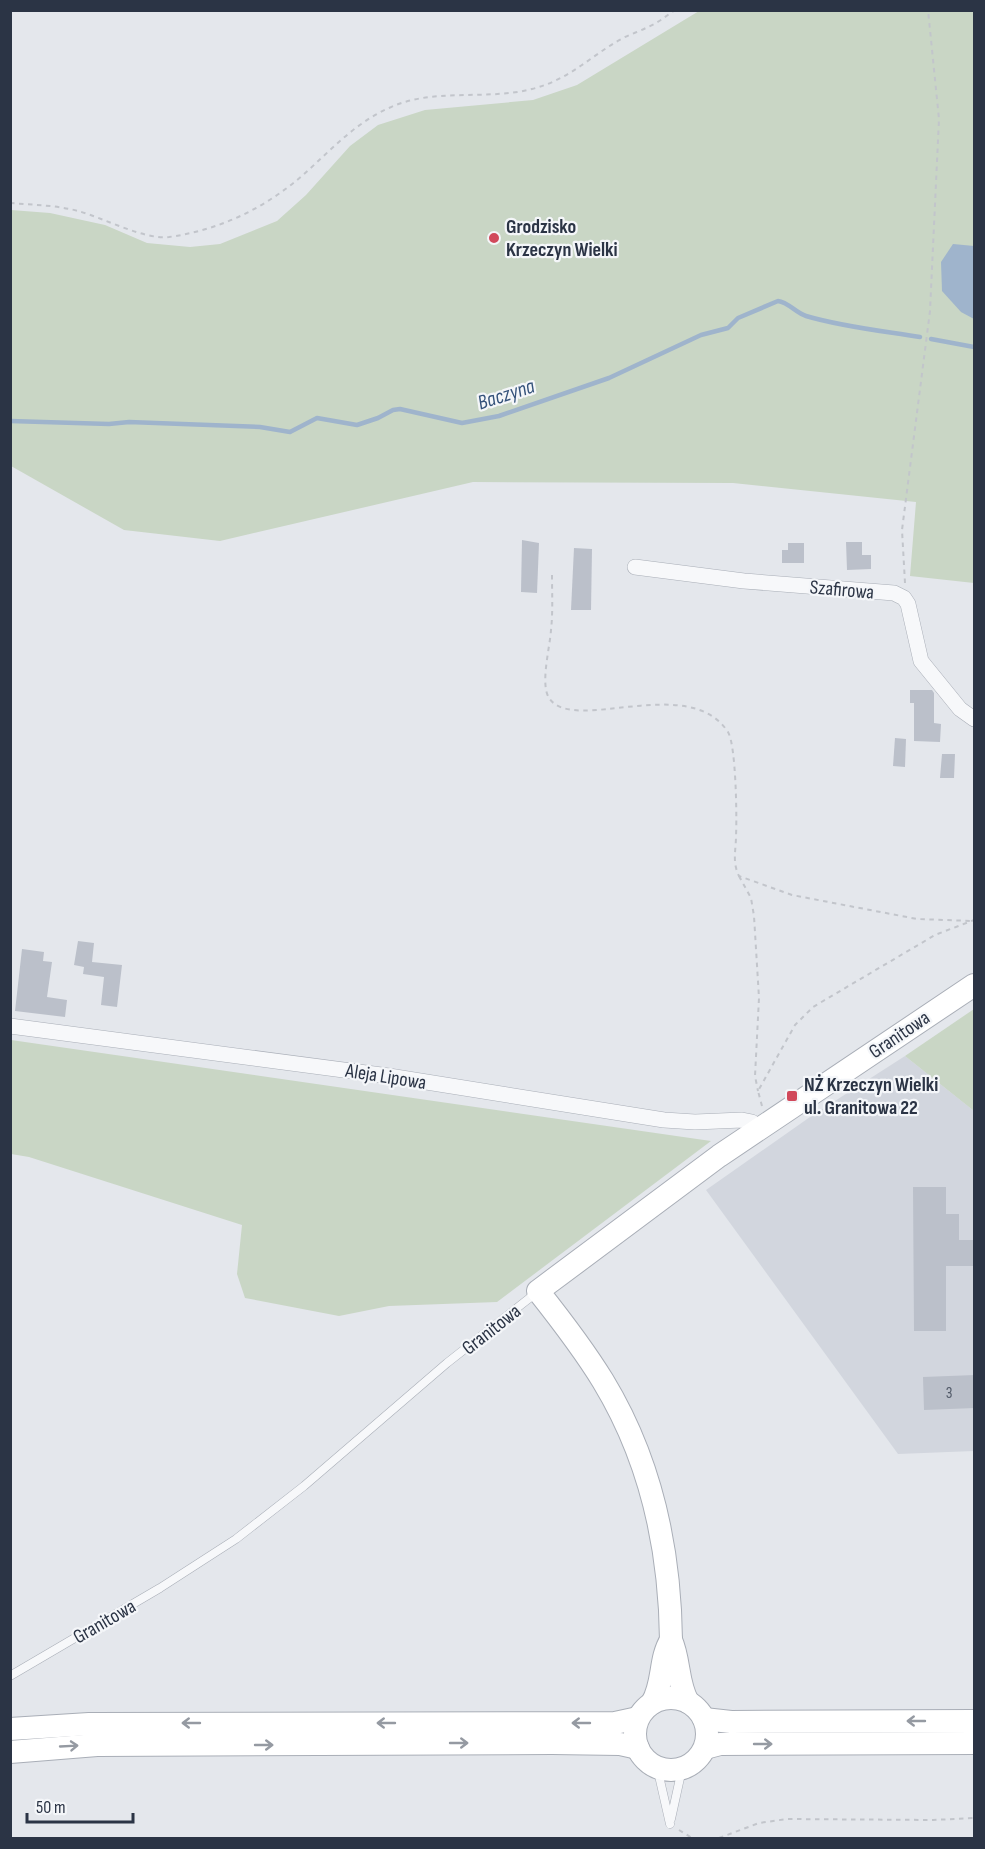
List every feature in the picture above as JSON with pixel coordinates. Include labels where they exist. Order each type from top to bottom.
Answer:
[{"type":"main road","name":"Granitowa","points":[[538,1292],[763,1126],[975,985]]},
{"type":"main road","points":[[538,1292],[603,1380],[635,1444],[654,1500],[668,1578],[671,1640],[675,1650],[681,1688],[688,1702],[700,1712],[707,1728],[705,1748],[699,1757],[682,1768],[669,1770],[657,1767],[642,1756],[635,1738],[645,1710],[658,1690],[665,1653],[671,1640]]},
{"type":"main road","points":[[10,1729],[89,1724],[615,1723],[670,1698],[688,1702]]},
{"type":"main road","points":[[704,1719],[731,1722],[975,1721]]},
{"type":"main road","points":[[10,1752],[121,1745],[552,1743],[620,1744],[638,1748]]},
{"type":"main road","points":[[705,1748],[720,1744],[975,1743]]},
{"type":"street","name":"Szafirowa","points":[[635,567],[744,581],[894,593],[904,598]]},
{"type":"street","points":[[904,598],[908,604],[921,661],[960,708],[975,719]]},
{"type":"street","name":"Aleja Lipowa","points":[[10,1026],[389,1076],[664,1120],[747,1121],[763,1126]]},
{"type":"lane","name":"Granitowa","points":[[10,1676],[169,1583],[236,1539],[304,1486],[447,1363],[538,1292]]},
{"type":"lane","points":[[657,1767],[670,1824]]},
{"type":"lane","points":[[670,1824],[682,1768]]},
{"type":"path","points":[[10,203],[55,206],[79,211],[153,237],[208,230],[260,207],[301,177],[360,123],[390,107],[429,97],[502,94],[532,89],[558,80],[580,68],[623,38],[649,27],[675,10]]},
{"type":"path","points":[[904,598],[902,530],[930,311],[938,154],[939,119],[928,10]]},
{"type":"path","points":[[552,575],[552,630],[545,686],[549,698],[559,707],[577,710],[675,704],[697,708],[716,717],[729,734],[733,750],[736,834],[734,866],[751,898],[754,916],[759,998],[756,1076],[763,1126]]},
{"type":"path","points":[[739,876],[792,895],[917,920],[973,920]]},
{"type":"path","points":[[758,1091],[795,1025],[813,1007],[934,935],[973,920]]},
{"type":"path","points":[[719,1839],[759,1823],[787,1819],[975,1818]]},
{"type":"path","points":[[670,1824],[692,1839]]},
{"type":"shaded area","points":[[905,1056],[974,1111],[974,1451],[898,1454],[706,1190],[810,1117]]},
{"type":"green space","points":[[699,11],[974,11],[974,583],[910,576],[916,502],[733,483],[473,482],[220,541],[124,530],[11,466],[11,210],[50,213],[105,225],[147,243],[190,247],[220,244],[277,221],[306,195],[350,146],[378,125],[425,110],[533,100],[577,85]]},
{"type":"green space","points":[[974,1009],[974,1111],[905,1056]]},
{"type":"green space","points":[[11,1040],[711,1141],[497,1302],[389,1306],[339,1316],[245,1298],[237,1274],[242,1225],[29,1157],[11,1154]]},
{"type":"water","points":[[953,244],[974,246],[974,319],[961,312],[942,291],[941,262]]},
{"type":"building","points":[[522,540],[539,543],[537,593],[521,592]]},
{"type":"building","points":[[846,542],[862,542],[862,555],[871,555],[871,569],[847,570]]},
{"type":"building","points":[[788,543],[804,543],[804,563],[782,563],[782,550],[788,550]]},
{"type":"building","points":[[574,548],[592,549],[591,610],[571,610]]},
{"type":"building","points":[[910,690],[932,690],[934,693],[934,723],[941,724],[940,742],[914,741],[914,703],[910,703]]},
{"type":"building","points":[[895,738],[906,739],[905,767],[893,766]]},
{"type":"building","points":[[942,754],[955,754],[954,778],[940,778]]},
{"type":"building","points":[[78,941],[94,943],[92,962],[122,965],[117,1007],[101,1005],[104,977],[83,974],[84,967],[74,965]]},
{"type":"building","points":[[22,949],[44,952],[43,961],[52,962],[47,997],[67,1000],[65,1017],[15,1011]]},
{"type":"building","points":[[913,1187],[946,1187],[946,1214],[959,1214],[959,1240],[975,1240],[975,1266],[946,1266],[946,1331],[914,1331]]},
{"type":"building","points":[[975,1375],[975,1408],[924,1410],[923,1377]]},
{"type":"waterway","name":"Baczyna","points":[[10,421],[109,424],[129,422],[260,427],[290,432],[317,418],[357,425],[400,409],[462,423],[499,416],[609,378],[701,335],[728,328],[738,318],[778,301],[802,315],[820,320],[920,337]]},
{"type":"waterway","name":"Baczyna","points":[[931,339],[974,347]]},
{"type":"place","name":"Grodzisko Krzeczyn Wielki","points":[[494,238]]},
{"type":"place","name":"NŻ Krzeczyn Wielki ul. Granitowa 22","points":[[792,1096]]}]
